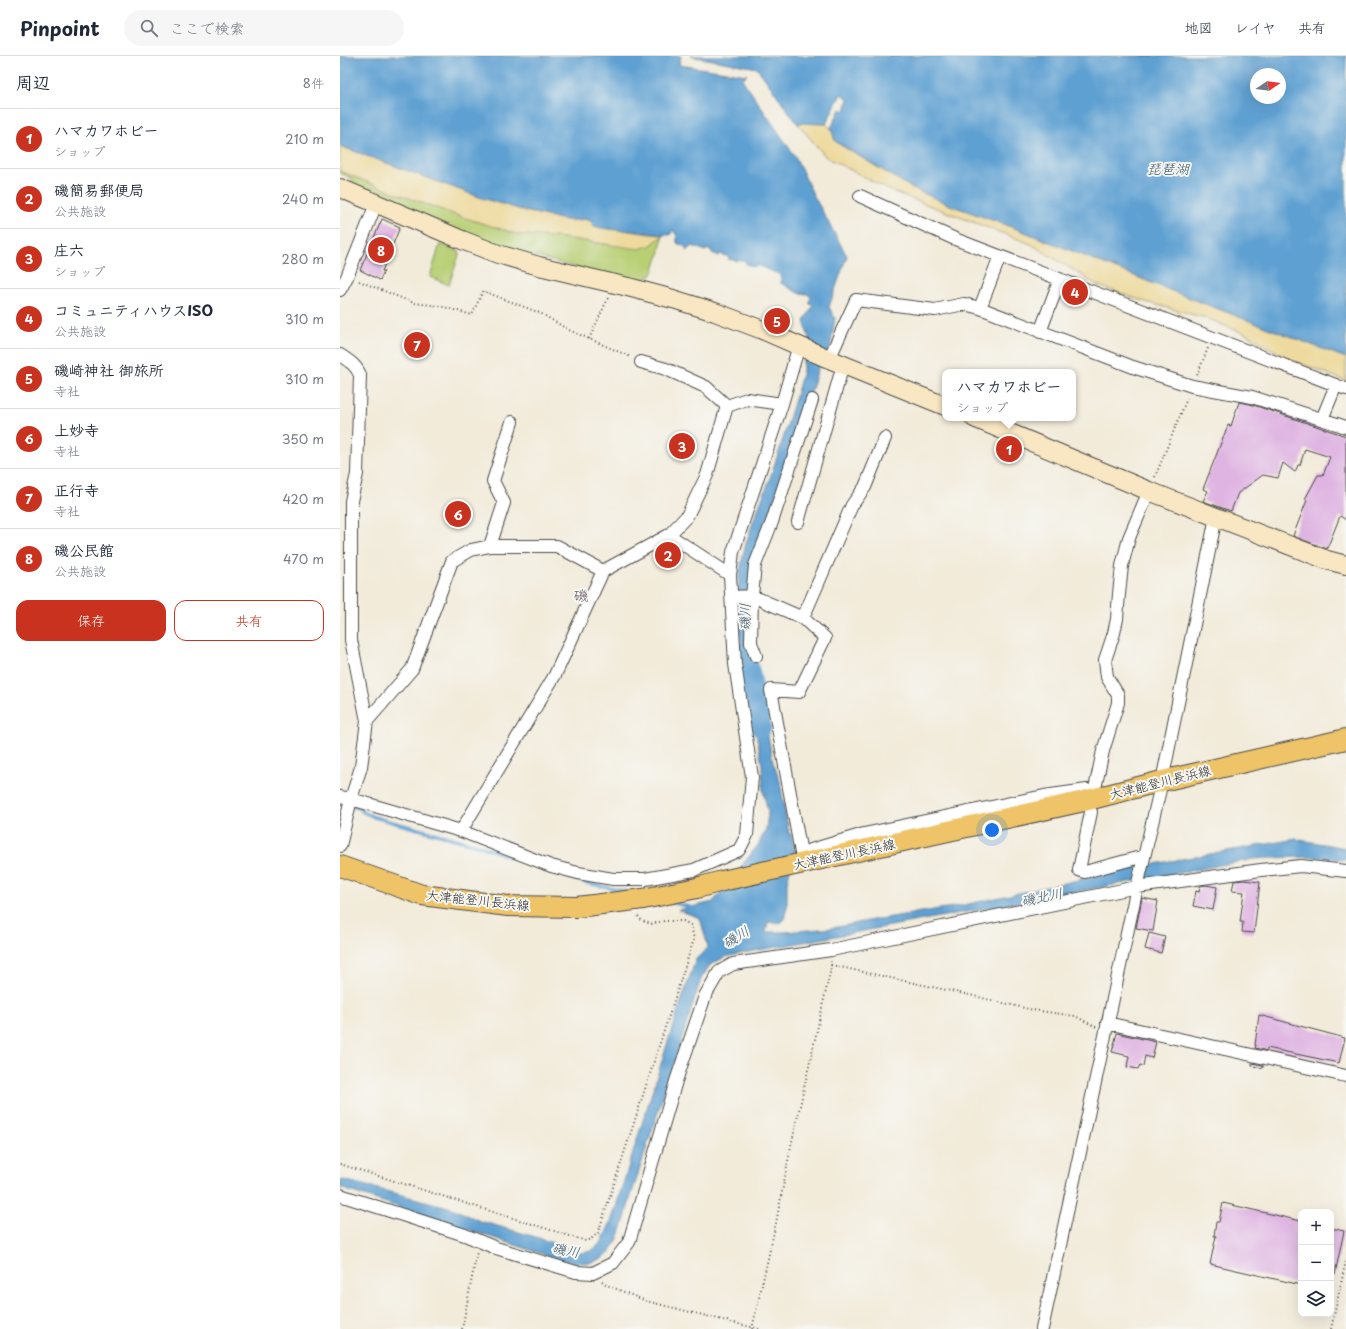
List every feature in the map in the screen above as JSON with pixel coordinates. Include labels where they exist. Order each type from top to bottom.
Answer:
[{"type":"main road","name":"大津能登川長浜線","points":[[340,866],[422,895],[508,906],[576,907],[635,900],[695,879],[722,881],[797,865],[1346,739]]},
{"type":"street","points":[[340,188],[498,254],[539,266],[673,299],[715,312],[760,329],[831,360],[942,405]]},
{"type":"street","points":[[860,196],[955,239],[1341,387],[1322,419]]},
{"type":"street","points":[[340,290],[347,277],[376,204]]},
{"type":"street","points":[[980,308],[1000,256]]},
{"type":"street","points":[[1040,332],[1060,279]]},
{"type":"street","points":[[798,522],[831,360],[856,300],[935,310],[964,304],[980,308],[1133,367],[1192,386],[1252,397],[1346,427]]},
{"type":"street","points":[[730,575],[733,552],[782,404],[799,345]]},
{"type":"street","points":[[340,355],[353,364],[358,369],[360,375],[356,474],[351,501],[351,640],[367,721],[361,767],[340,809]]},
{"type":"street","points":[[641,362],[666,369],[706,387],[728,406]]},
{"type":"street","points":[[728,406],[747,399],[782,404]]},
{"type":"street","points":[[346,798],[461,831],[551,866],[578,873],[613,879],[695,879],[739,850],[746,835],[752,777],[735,664],[741,597],[772,522],[812,400]]},
{"type":"street","points":[[461,831],[555,675],[603,571],[669,535],[687,516],[707,475],[728,406]]},
{"type":"street","points":[[981,421],[1149,491],[1327,560],[1346,565]]},
{"type":"street","points":[[490,546],[504,503],[493,481],[512,422]]},
{"type":"street","points":[[803,618],[852,505],[864,487],[884,438]]},
{"type":"street","points":[[1144,859],[1085,872],[1080,870],[1090,797],[1118,703],[1118,695],[1107,677],[1105,660],[1117,619],[1122,566],[1129,538],[1149,491]]},
{"type":"street","points":[[1042,1329],[1137,885],[1162,781],[1216,517]]},
{"type":"street","points":[[669,535],[730,575],[741,597],[751,643],[756,656]]},
{"type":"street","points":[[367,721],[412,670],[452,561],[471,550],[490,546],[557,546],[603,571]]},
{"type":"street","points":[[741,597],[803,618],[825,638],[799,692],[771,690],[801,853],[864,834],[1044,796],[1090,797]]},
{"type":"street","points":[[340,846],[346,798]]},
{"type":"street","points":[[340,1195],[480,1240],[496,1248],[576,1272],[593,1273],[613,1263],[629,1242],[676,1081],[705,996],[719,972],[733,964],[831,950],[1137,885],[1300,866],[1346,870]]},
{"type":"street","points":[[1107,1028],[1346,1076]]},
{"type":"path","points":[[347,277],[414,303],[440,306],[472,315],[483,291],[540,313],[569,330],[641,362]]},
{"type":"path","points":[[589,339],[615,284]]},
{"type":"path","points":[[1149,491],[1213,337]]},
{"type":"path","points":[[340,1164],[586,1240],[591,1239],[598,1233],[694,939],[691,925],[683,921],[664,921],[651,924],[642,921],[638,915],[635,900]]},
{"type":"path","points":[[753,1328],[831,965],[831,950]]},
{"type":"path","points":[[831,965],[1033,1010],[1074,1016],[1107,1028]]},
{"type":"path","points":[[462,1329],[480,1240]]},
{"type":"path","points":[[1331,1329],[1346,1261]]},
{"type":"path","points":[[593,1273],[607,1285],[646,1301],[759,1329]]},
{"type":"green space","points":[[340,171],[459,216],[517,234],[565,238],[603,244],[650,246],[663,235],[659,255],[652,275],[635,283],[477,241],[377,196],[379,193],[371,188],[364,191],[351,185],[353,179],[340,173]]},
{"type":"green space","points":[[440,244],[460,252],[449,285],[430,277]]},
{"type":"sand","points":[[797,123],[826,124],[831,128],[835,141],[840,145],[912,188],[950,205],[1017,229],[1187,297],[1346,358],[1346,381],[1289,359],[1248,335],[1206,318],[1146,302],[1099,286],[1031,244],[891,191],[826,157]]},
{"type":"sand","points":[[340,146],[482,198],[525,211],[565,220],[585,219],[623,230],[663,235],[650,246],[638,249],[565,238],[517,234],[459,216],[340,171]]},
{"type":"water","points":[[340,56],[681,56],[679,65],[747,75],[742,79],[796,158],[814,196],[847,256],[829,307],[835,318],[830,349],[818,368],[801,428],[753,560],[750,649],[757,678],[747,679],[744,666],[738,607],[739,578],[746,543],[774,465],[803,371],[803,362],[809,338],[804,321],[813,306],[809,302],[811,298],[808,294],[798,293],[781,283],[779,274],[756,265],[755,267],[746,264],[746,262],[728,259],[729,257],[720,254],[719,256],[712,253],[712,251],[706,249],[706,251],[692,246],[686,251],[686,247],[677,243],[677,236],[673,230],[670,235],[661,235],[608,229],[593,226],[591,221],[585,219],[565,220],[525,211],[482,198],[340,146]]},
{"type":"water","name":"琵琶湖","points":[[690,56],[1346,56],[1346,358],[1187,297],[1017,229],[950,205],[912,188],[835,141],[831,128],[840,109],[845,111],[848,98],[841,94],[826,124],[797,123],[757,68]]},
{"type":"water","name":"磯北川","points":[[761,698],[773,762],[782,787],[789,834],[791,834],[795,852],[787,882],[787,907],[784,919],[779,924],[768,922],[766,932],[833,928],[964,905],[1137,867],[1295,839],[1346,848],[1346,860],[1300,857],[1254,859],[725,957],[710,965],[701,979],[618,1239],[611,1250],[603,1257],[592,1262],[577,1263],[558,1259],[340,1188],[340,1179],[452,1208],[480,1221],[536,1237],[580,1253],[591,1251],[601,1243],[611,1222],[676,1016],[696,959],[708,947],[700,918],[678,910],[713,902],[758,845],[766,829],[768,812],[763,791],[762,765],[752,711],[754,711],[752,699]]},
{"type":"building","points":[[382,219],[400,227],[382,271],[384,271],[380,280],[360,270]]},
{"type":"building","points":[[1067,290],[1082,296],[1080,301],[1065,295]]},
{"type":"building","points":[[1239,402],[1250,404],[1346,436],[1346,520],[1340,516],[1327,549],[1293,536],[1307,500],[1305,499],[1318,475],[1323,475],[1330,457],[1305,449],[1300,465],[1298,465],[1295,472],[1283,463],[1278,478],[1263,475],[1238,493],[1231,511],[1203,501],[1208,491],[1203,489],[1228,425],[1231,426]]},
{"type":"building","points":[[1243,880],[1260,882],[1254,933],[1242,932],[1243,922],[1240,922],[1244,892],[1232,891],[1234,881]]},
{"type":"building","points":[[1206,885],[1217,887],[1213,910],[1193,906],[1196,891],[1199,892],[1200,886]]},
{"type":"building","points":[[1142,898],[1158,901],[1153,931],[1136,928]]},
{"type":"building","points":[[1149,933],[1165,937],[1161,953],[1145,949]]},
{"type":"building","points":[[1259,1015],[1345,1038],[1339,1063],[1267,1048],[1267,1051],[1255,1048]]},
{"type":"building","points":[[1117,1033],[1156,1042],[1152,1058],[1145,1056],[1143,1066],[1140,1065],[1138,1069],[1127,1067],[1129,1056],[1112,1052]]},
{"type":"building","points":[[1252,1063],[1263,1065],[1263,1068],[1252,1066]]},
{"type":"building","points":[[1223,1203],[1298,1220],[1298,1284],[1210,1264],[1216,1236],[1214,1236],[1216,1222],[1219,1222]]},
{"type":"building","points":[[1334,1229],[1344,1231],[1334,1274]]},
{"type":"waterway","name":"磯川","points":[[745,651],[761,727]]},
{"type":"waterway","points":[[340,804],[359,808],[363,812],[374,817],[481,846],[516,859]]},
{"type":"waterway","points":[[565,875],[587,883],[629,892]]},
{"type":"waterway","points":[[670,902],[693,908]]},
{"type":"place","name":"磯公民館","points":[[381,250]]},
{"type":"place","name":"コミュニティハウスISO","points":[[1075,292]]},
{"type":"place","name":"磯崎神社 御旅所","points":[[777,321]]},
{"type":"place","name":"正行寺","points":[[417,345]]},
{"type":"place","name":"庄六","points":[[682,446]]},
{"type":"place","name":"ハマカワホビー","points":[[1009,449]]},
{"type":"place","name":"上妙寺","points":[[458,514]]},
{"type":"place","name":"磯簡易郵便局","points":[[668,555]]},
{"type":"district","name":"磯","points":[[581,596]]}]
